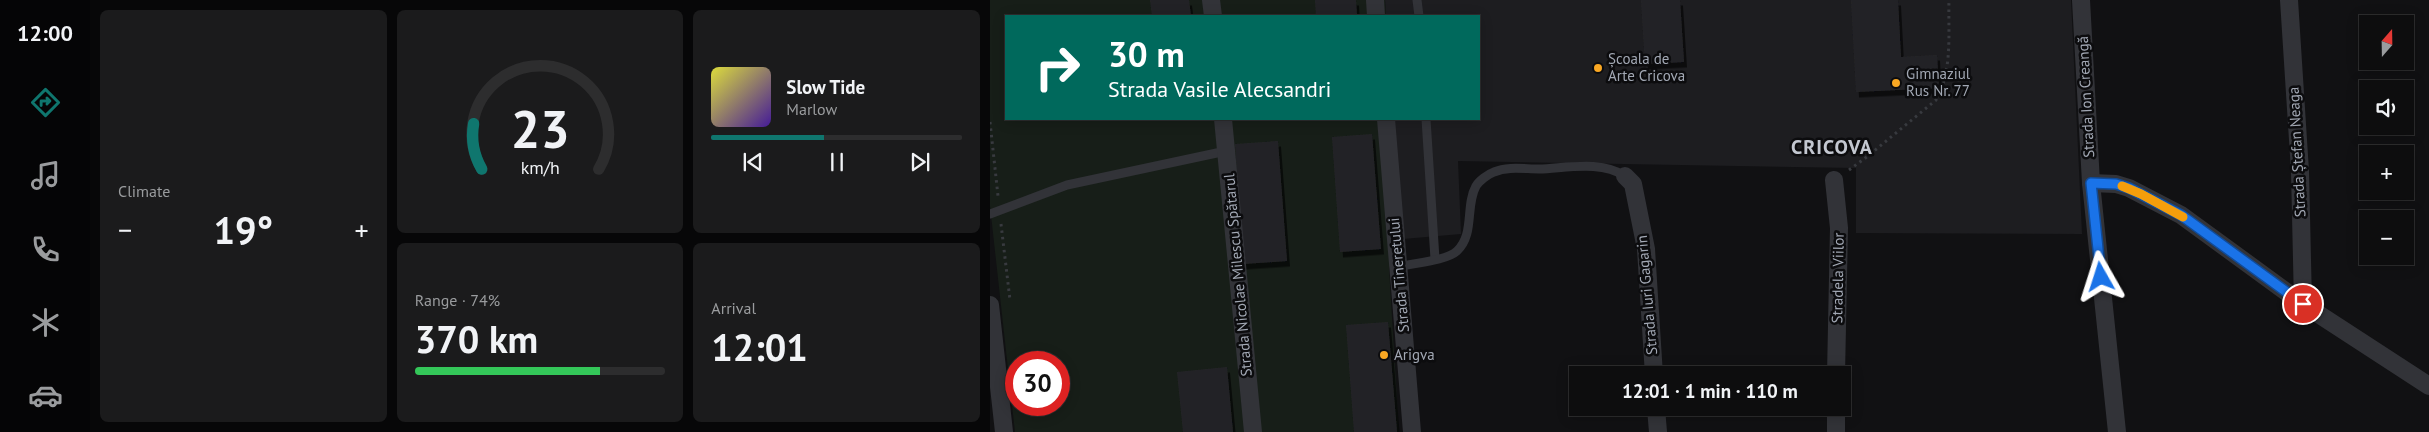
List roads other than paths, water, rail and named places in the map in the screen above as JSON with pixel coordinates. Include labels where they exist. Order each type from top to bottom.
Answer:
[{"type":"street","points":[[1211,0],[1213,15]]},
{"type":"street","points":[[1375,0],[1376,15]]},
{"type":"street","name":"Strada Ion Creangă","points":[[2081,0],[2091,183],[2117,432]]},
{"type":"street","name":"Strada Ștefan Neaga","points":[[2289,0],[2300,171],[2303,304]]},
{"type":"street","name":"Strada Nicolae Milescu Spătarul","points":[[1223,120],[1253,432]]},
{"type":"street","name":"Strada Tineretului","points":[[1386,120],[1412,432]]},
{"type":"street","name":"Strada Iuri Gagarin","points":[[1625,176],[1633,184],[1646,249],[1653,366]]},
{"type":"street","name":"Stradela Viilor","points":[[1834,180],[1839,228],[1836,366]]},
{"type":"street","points":[[2091,183],[2116,184],[2129,188],[2181,215],[2303,304],[2429,386]]},
{"type":"street","points":[[990,305],[1004,432]]},
{"type":"street","points":[[1657,416],[1658,432]]},
{"type":"street","points":[[1836,416],[1836,432]]},
{"type":"lane","points":[[1417,0],[1418,15]]},
{"type":"lane","points":[[1426,120],[1435,259]]},
{"type":"lane","points":[[990,214],[1067,185],[1226,151]]},
{"type":"lane","name":"Strada Iuri Gagarin","points":[[1398,267],[1448,257],[1457,251],[1464,241],[1476,186],[1493,172],[1512,169],[1588,167],[1606,168],[1625,176]]},
{"type":"place","name":"Școala de Arte Cricova","points":[[1598,68]]},
{"type":"place","name":"Gimnaziul Rus Nr. 77","points":[[1896,83]]},
{"type":"place","name":"Arigva","points":[[1384,355]]},
{"type":"district","name":"CRICOVA","points":[[1832,147]]}]
